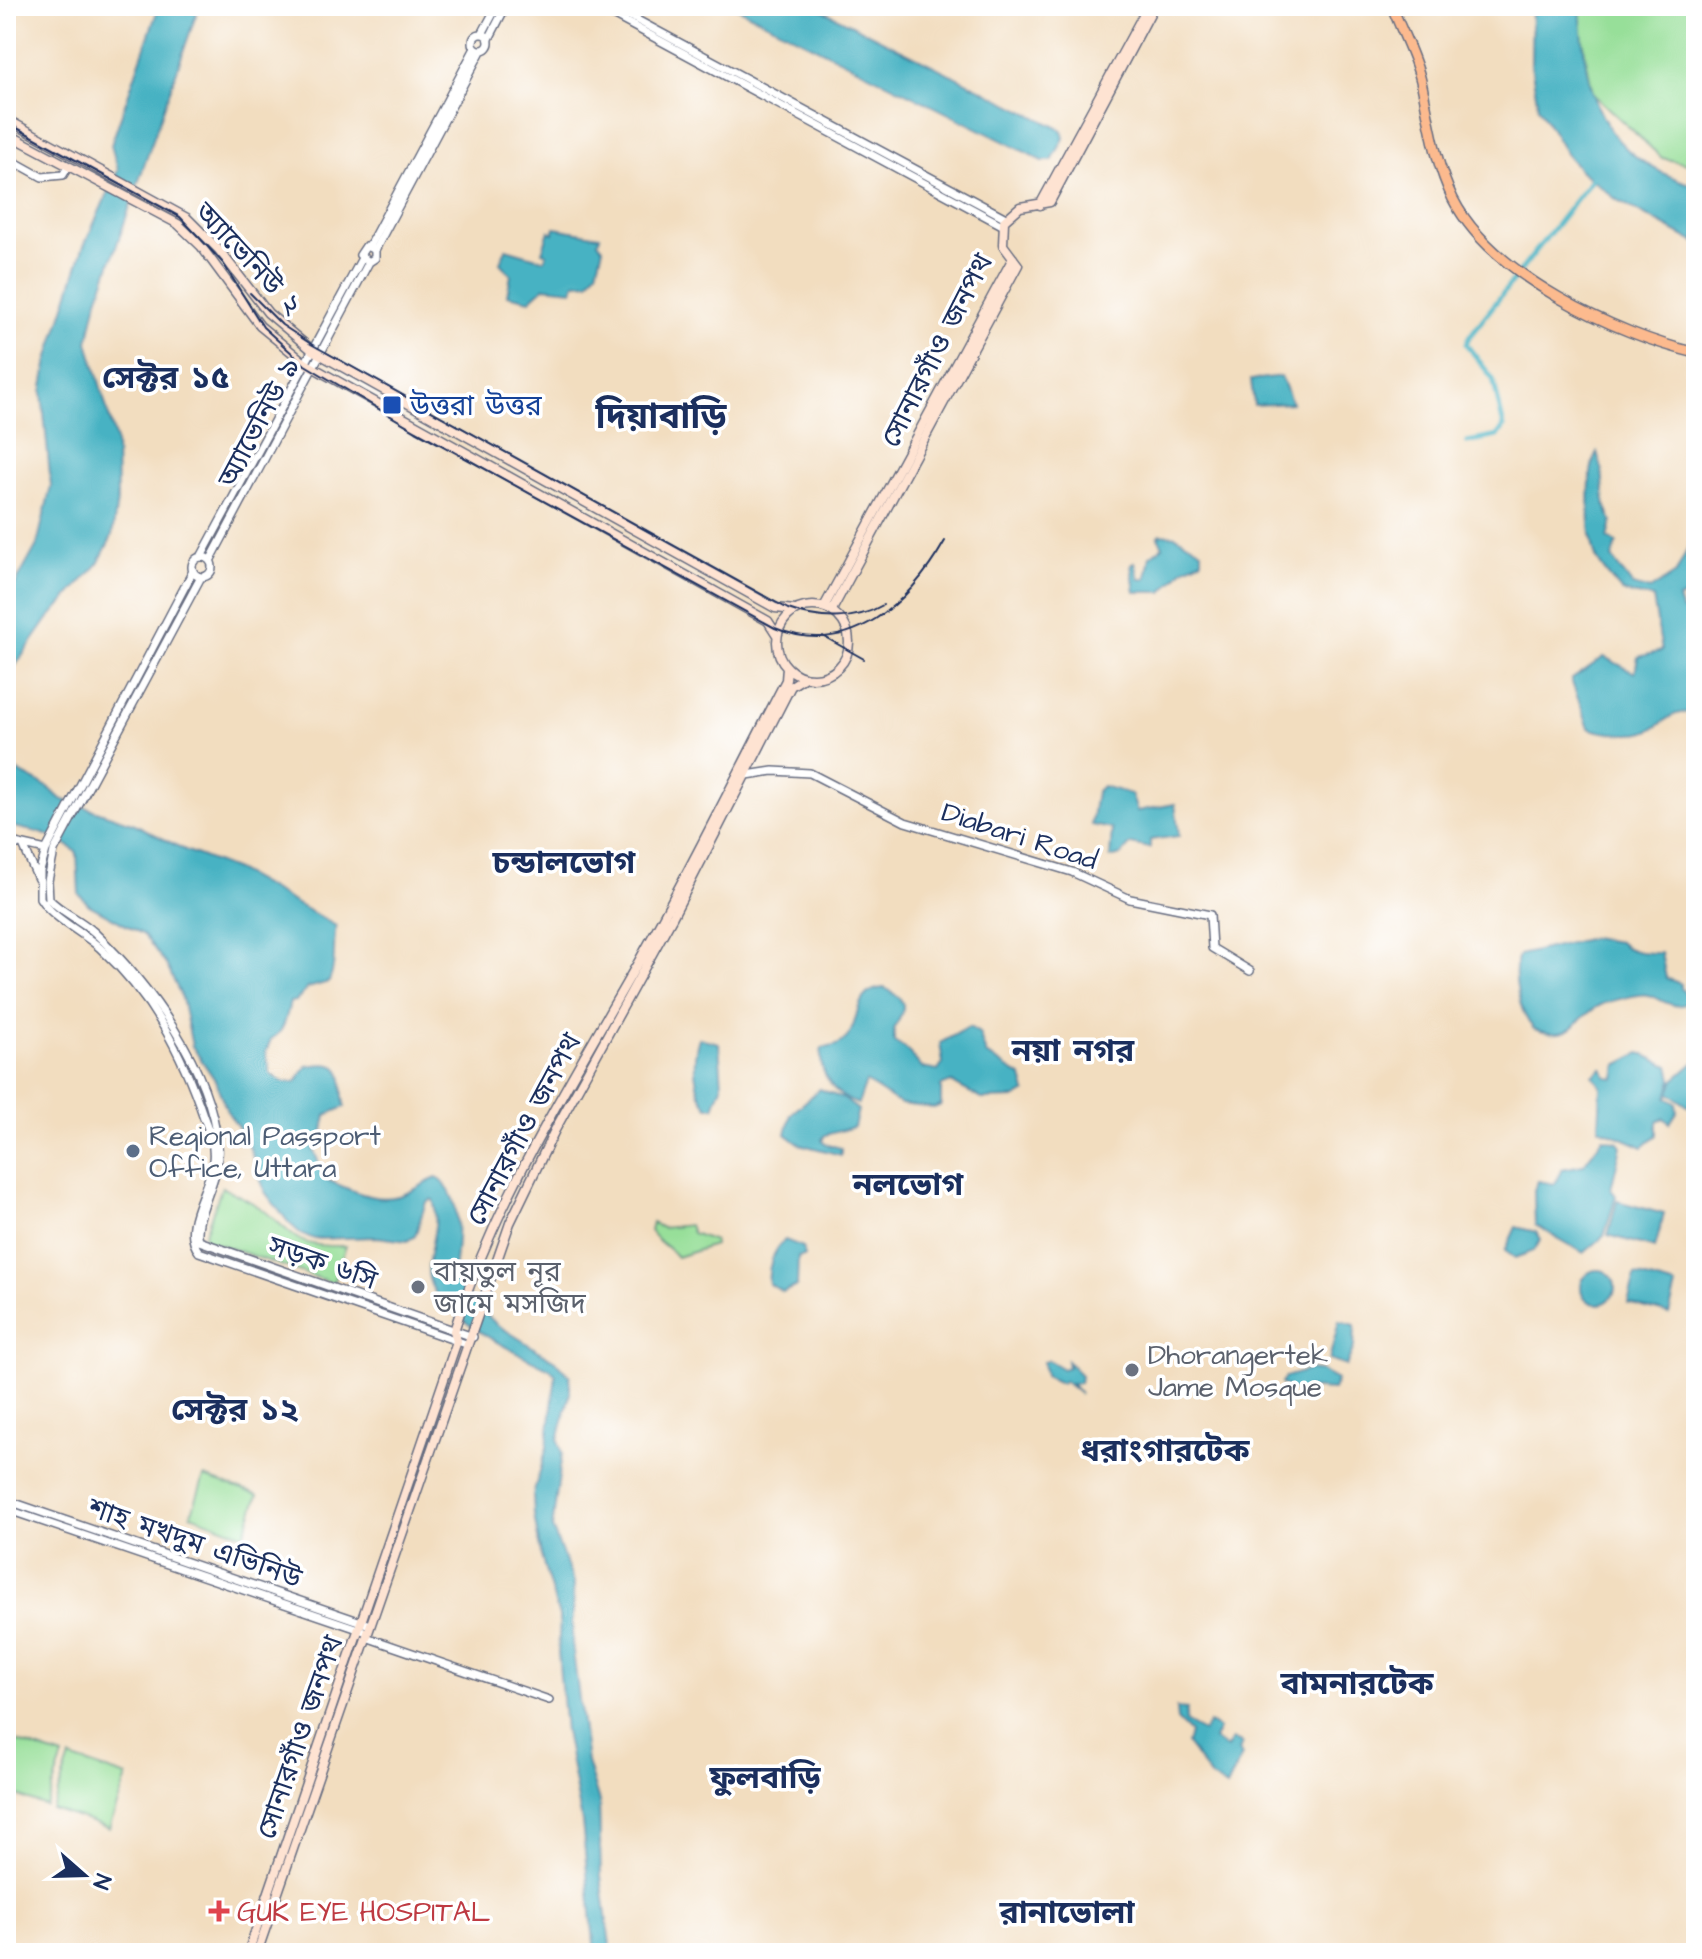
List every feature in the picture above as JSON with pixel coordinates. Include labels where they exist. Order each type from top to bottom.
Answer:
[{"type":"highway","points":[[1392,6],[1421,81],[1434,151],[1453,199],[1473,227],[1536,281],[1586,314],[1645,338],[1696,353]]},
{"type":"main road","points":[[1045,204],[1148,6]]},
{"type":"main road","points":[[1045,204],[1154,6]]},
{"type":"main road","name":"অ্যাভেনিউ ২","points":[[6,119],[144,192],[196,226],[268,313],[316,352],[775,608],[795,610]]},
{"type":"main road","name":"অ্যাভেনিউ ২","points":[[6,133],[169,219],[192,237],[260,326],[309,365],[768,621],[777,635]]},
{"type":"main road","points":[[1001,220],[1020,207],[1045,204]]},
{"type":"main road","name":"সোনারগাঁও জনপথ","points":[[455,1326],[480,1258],[726,807],[747,775],[791,686],[805,677],[825,676],[846,658],[850,640],[847,628],[828,608],[1015,262],[1003,245],[1001,220]]},
{"type":"main road","points":[[805,677],[787,667],[779,654],[777,635],[781,625],[795,610],[814,605],[828,608]]},
{"type":"main road","name":"সোনারগাঁও জনপথ","points":[[248,1953],[510,1223],[555,1130],[726,807],[786,680],[787,667]]},
{"type":"main road","points":[[480,1258],[496,1264]]},
{"type":"main road","points":[[455,1326],[457,1341]]},
{"type":"main road","name":"সোনারগাঁও জনপথ","points":[[365,1629],[457,1341]]},
{"type":"main road","name":"সোনারগাঁও জনপথ","points":[[257,1953],[341,1695]]},
{"type":"street","name":"অ্যাভেনিউ ৯","points":[[478,49],[487,48],[486,36],[497,6]]},
{"type":"street","name":"অ্যাভেনিউ ৯","points":[[365,260],[375,258],[372,248],[478,49],[474,38],[486,36],[506,6]]},
{"type":"street","points":[[596,6],[1001,220]]},
{"type":"street","points":[[611,6],[1001,220]]},
{"type":"street","points":[[6,148],[17,139]]},
{"type":"street","points":[[6,157],[42,177],[63,175],[68,167]]},
{"type":"street","name":"অ্যাভেনিউ ৯","points":[[49,849],[193,571],[193,563],[201,557],[321,343],[365,260],[362,249],[372,248]]},
{"type":"street","name":"অ্যাভেনিউ ৯","points":[[84,784],[201,577],[210,572],[210,561],[309,365]]},
{"type":"street","points":[[201,557],[210,561]]},
{"type":"street","points":[[193,571],[201,577]]},
{"type":"street","name":"Diabari Road","points":[[747,775],[794,771],[821,777],[870,807],[905,822],[1072,872],[1130,899],[1210,915],[1212,948],[1250,971]]},
{"type":"street","points":[[6,841],[49,849]]},
{"type":"street","points":[[23,845],[39,881],[43,904],[96,944],[138,987],[154,1006],[183,1061],[214,1155],[207,1187],[193,1222],[199,1245]]},
{"type":"street","points":[[39,881],[49,849]]},
{"type":"street","points":[[49,849],[49,899],[91,929],[159,1002],[206,1099],[214,1125],[219,1162],[199,1225],[199,1245]]},
{"type":"street","name":"সড়ক ৬সি","points":[[199,1245],[457,1341],[471,1337]]},
{"type":"street","name":"সড়ক ৬সি","points":[[262,1269],[455,1326],[471,1337]]},
{"type":"street","name":"শাহ মখদুম এভিনিউ","points":[[7,1507],[282,1599],[549,1700]]},
{"type":"green space","points":[[1576,6],[1696,6],[1696,166],[1662,158],[1593,94]]},
{"type":"green space","points":[[222,1187],[257,1206],[298,1239],[316,1245],[346,1246],[333,1283],[206,1240],[204,1235]]},
{"type":"green space","points":[[652,1223],[662,1228],[689,1225],[692,1233],[714,1241],[714,1245],[677,1257],[650,1231]]},
{"type":"green space","points":[[204,1477],[258,1495],[244,1535],[191,1515]]},
{"type":"green space","points":[[6,1738],[63,1757],[46,1806],[6,1792]]},
{"type":"green space","points":[[70,1758],[127,1777],[109,1828],[52,1809]]},
{"type":"water","points":[[159,6],[199,6],[96,305],[88,342],[116,441],[117,501],[112,536],[98,564],[48,619],[9,675],[6,601],[37,545],[51,486],[42,392],[48,360],[83,248],[118,170],[111,145]]},
{"type":"water","points":[[733,6],[814,6],[1062,130],[1064,138],[1052,161],[1043,161]]},
{"type":"water","points":[[1532,6],[1580,6],[1587,69],[1604,119],[1618,140],[1638,158],[1663,173],[1696,186],[1696,243],[1617,200],[1581,171],[1566,154],[1538,107],[1531,64]]},
{"type":"water","points":[[555,228],[600,236],[598,242],[603,248],[597,271],[589,282],[575,283],[573,290],[544,287],[530,300],[507,295],[511,275],[500,263],[506,249],[544,260],[547,254],[542,252],[549,231],[553,233]]},
{"type":"water","points":[[1281,376],[1292,403],[1254,405],[1251,380]]},
{"type":"water","points":[[1597,452],[1605,504],[1612,522],[1608,538],[1617,543],[1612,558],[1632,585],[1650,590],[1676,573],[1696,531],[1696,592],[1678,599],[1682,610],[1696,612],[1696,712],[1672,716],[1653,729],[1640,733],[1589,728],[1571,680],[1604,657],[1635,673],[1638,657],[1662,651],[1653,598],[1622,592],[1596,557],[1589,504],[1591,473]]},
{"type":"water","points":[[1161,534],[1176,536],[1202,551],[1202,560],[1183,569],[1163,592],[1135,592],[1131,564],[1135,562],[1139,579],[1146,579],[1150,556],[1163,546],[1158,537]]},
{"type":"water","points":[[6,765],[48,787],[61,799],[135,824],[185,850],[236,870],[336,926],[329,982],[308,988],[296,1001],[290,1002],[282,1028],[271,1039],[266,1052],[270,1073],[284,1082],[296,1082],[307,1066],[332,1065],[341,1074],[345,1107],[326,1115],[323,1131],[313,1148],[325,1179],[355,1192],[386,1198],[397,1197],[437,1178],[453,1198],[456,1211],[453,1280],[496,1324],[555,1361],[570,1376],[570,1394],[558,1440],[562,1453],[552,1528],[574,1583],[572,1643],[587,1762],[599,1802],[601,1876],[611,1953],[595,1953],[582,1822],[565,1731],[558,1653],[560,1620],[541,1556],[534,1515],[533,1495],[547,1447],[556,1375],[477,1330],[443,1302],[432,1287],[428,1272],[436,1218],[433,1199],[426,1202],[415,1236],[407,1241],[377,1237],[314,1239],[300,1233],[289,1223],[265,1192],[247,1140],[227,1111],[215,1080],[192,1046],[182,998],[167,966],[144,935],[89,905],[79,894],[77,853],[52,837],[6,825]]},
{"type":"water","points":[[1102,786],[1131,794],[1137,811],[1175,804],[1179,836],[1150,840],[1150,848],[1131,844],[1121,855],[1110,858],[1112,829],[1091,825],[1096,792]]},
{"type":"water","points":[[1591,938],[1619,942],[1638,952],[1661,953],[1666,978],[1681,984],[1691,1001],[1677,1005],[1652,996],[1635,996],[1593,1009],[1566,1031],[1548,1033],[1534,1029],[1524,1014],[1518,994],[1516,973],[1519,955]]},
{"type":"water","points":[[885,988],[903,1005],[894,1028],[894,1042],[906,1049],[922,1068],[938,1071],[943,1063],[940,1043],[969,1027],[979,1033],[986,1054],[1022,1077],[1026,1092],[1016,1098],[982,1099],[951,1082],[941,1086],[941,1105],[934,1108],[900,1104],[866,1082],[858,1104],[842,1096],[825,1075],[822,1048],[838,1045],[847,1038],[863,998],[871,991]]},
{"type":"water","points":[[699,1038],[719,1043],[722,1086],[714,1107],[708,1107],[703,1100],[697,1083],[695,1055]]},
{"type":"water","points":[[1640,1053],[1669,1066],[1672,1079],[1667,1098],[1676,1103],[1677,1112],[1670,1123],[1664,1118],[1657,1121],[1657,1135],[1643,1147],[1599,1128],[1601,1087],[1593,1076],[1602,1068],[1607,1077],[1615,1078],[1617,1065]]},
{"type":"water","points":[[1696,1061],[1696,1098],[1689,1107],[1669,1093],[1674,1080]]},
{"type":"water","points":[[820,1089],[844,1099],[858,1110],[854,1127],[825,1135],[822,1140],[825,1144],[841,1148],[841,1155],[799,1144],[786,1134],[791,1114]]},
{"type":"water","points":[[1603,1138],[1618,1142],[1621,1146],[1611,1189],[1616,1196],[1604,1236],[1584,1253],[1535,1225],[1534,1191],[1538,1181],[1555,1184],[1562,1169],[1583,1165]]},
{"type":"water","points":[[1617,1201],[1664,1214],[1655,1248],[1608,1235]]},
{"type":"water","points":[[1516,1227],[1536,1232],[1541,1239],[1534,1251],[1515,1258],[1505,1251]]},
{"type":"water","points":[[785,1240],[803,1247],[805,1256],[798,1257],[797,1286],[783,1292],[769,1284],[769,1278],[774,1254]]},
{"type":"water","points":[[1598,1270],[1610,1275],[1615,1287],[1610,1299],[1598,1304],[1586,1299],[1581,1287],[1586,1275]]},
{"type":"water","points":[[1635,1275],[1676,1286],[1669,1314],[1628,1303]]},
{"type":"water","points":[[1339,1321],[1355,1325],[1354,1347],[1346,1366],[1329,1360]]},
{"type":"water","points":[[1048,1360],[1063,1369],[1068,1367],[1067,1361],[1081,1375],[1080,1383],[1071,1384],[1080,1394],[1064,1381],[1062,1384],[1045,1376],[1043,1362]]},
{"type":"water","points":[[1309,1370],[1321,1371],[1337,1380],[1333,1390],[1303,1388],[1300,1392],[1281,1384],[1285,1377]]},
{"type":"water","points":[[1176,1708],[1187,1709],[1185,1722],[1203,1732],[1209,1723],[1219,1729],[1214,1740],[1227,1748],[1232,1740],[1242,1743],[1239,1751],[1242,1756],[1227,1787],[1211,1778],[1187,1744],[1190,1733],[1177,1720]]},
{"type":"waterway","points":[[1467,442],[1498,436],[1504,427],[1493,379],[1466,344],[1469,337],[1596,174]]},
{"type":"railway","points":[[6,122],[180,217],[223,263],[263,327],[305,365],[416,431],[775,628],[802,636],[828,636],[853,630],[875,619],[915,584],[945,541]]},
{"type":"railway","points":[[250,293],[282,325],[311,344],[788,609],[836,618],[872,611],[883,605]]},
{"type":"railway","points":[[823,636],[864,659]]},
{"type":"place","name":"উত্তরা উত্তর","points":[[392,405]]},
{"type":"place","name":"Regional Passport Office, Uttara","points":[[133,1151]]},
{"type":"place","name":"বায়তুল নূর জামে মসজিদ","points":[[418,1287]]},
{"type":"place","name":"Dhorangertek Jame Mosque","points":[[1132,1370]]},
{"type":"place","name":"GUK EYE HOSPITAL","points":[[219,1911]]},
{"type":"district","name":"সেক্টর ১৫","points":[[166,377]]},
{"type":"district","name":"দিয়াবাড়ি","points":[[661,415]]},
{"type":"district","name":"চন্ডালভোগ","points":[[564,862]]},
{"type":"district","name":"নয়া নগর","points":[[1073,1050]]},
{"type":"district","name":"নলভোগ","points":[[908,1184]]},
{"type":"district","name":"সেক্টর ১২","points":[[235,1409]]},
{"type":"district","name":"ধরাংগারটেক","points":[[1165,1450]]},
{"type":"district","name":"বামনারটেক","points":[[1357,1683]]},
{"type":"district","name":"ফুলবাড়ি","points":[[765,1777]]},
{"type":"district","name":"রানাভোলা","points":[[1067,1912]]}]
